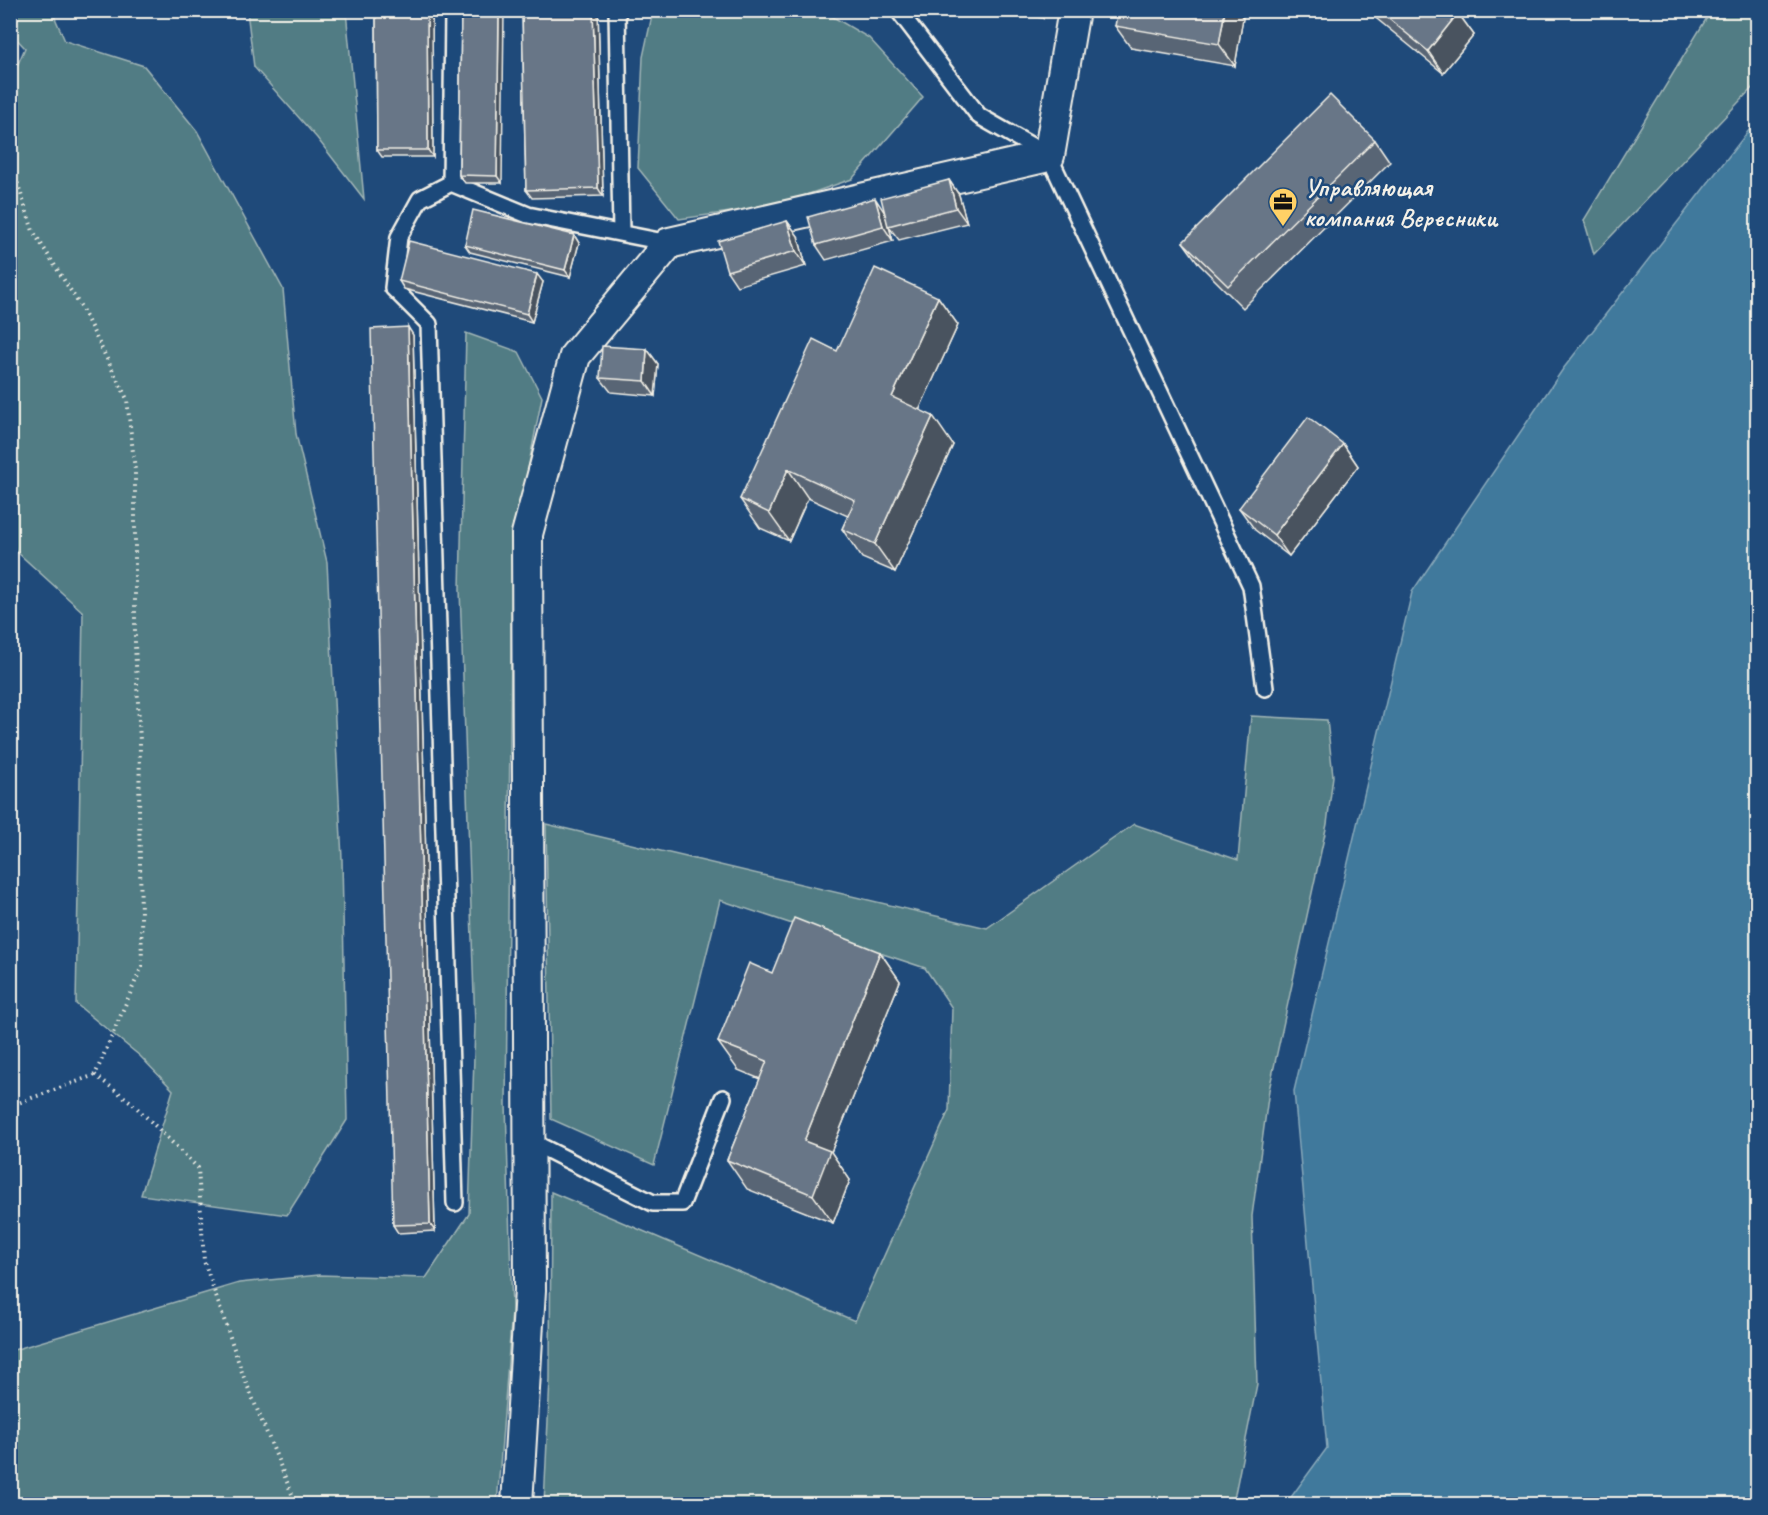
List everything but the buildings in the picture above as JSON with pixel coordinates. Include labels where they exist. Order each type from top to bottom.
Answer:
[{"type":"street","points":[[517,1504],[530,1290],[527,534],[575,356],[669,243],[1049,156],[1074,10]]},
{"type":"lane","points":[[451,183],[453,10]]},
{"type":"lane","points":[[617,10],[621,233]]},
{"type":"lane","points":[[898,10],[979,116],[1049,156],[1251,586],[1265,688]]},
{"type":"lane","points":[[451,183],[528,216],[669,243]]},
{"type":"lane","points":[[451,183],[420,199],[399,237],[393,288],[429,324],[455,1203]]},
{"type":"lane","points":[[530,1141],[653,1203],[682,1203],[723,1098]]},
{"type":"path","points":[[10,160],[33,231],[81,307],[127,399],[135,470],[135,645],[140,741],[142,966],[95,1075],[10,1106]]},
{"type":"path","points":[[95,1075],[131,1102],[198,1168],[204,1261],[243,1375],[296,1504]]},
{"type":"green space","points":[[11,10],[52,11],[65,41],[144,66],[197,131],[283,289],[296,434],[327,562],[342,859],[347,1120],[287,1215],[141,1195],[173,1090],[140,1056],[76,1004],[83,612],[16,551],[11,537],[10,82],[25,48],[11,33]]},
{"type":"green space","points":[[247,11],[346,11],[364,199],[317,138],[254,67]]},
{"type":"green space","points":[[653,11],[823,11],[869,38],[923,97],[852,179],[774,206],[679,219],[638,168],[643,57]]},
{"type":"green space","points":[[1711,11],[1757,11],[1757,83],[1594,254],[1584,220]]},
{"type":"green space","points":[[466,333],[519,352],[542,397],[512,551],[506,1104],[512,1311],[497,1504],[78,1504],[76,1500],[11,1501],[10,1351],[239,1283],[319,1275],[426,1278],[469,1214],[475,1025],[460,589]]},
{"type":"green space","points":[[1251,716],[1327,720],[1333,776],[1327,824],[1269,1090],[1252,1216],[1257,1384],[1233,1504],[544,1504],[550,1379],[551,1192],[855,1321],[949,1110],[952,1008],[925,968],[720,900],[654,1165],[551,1119],[546,824],[987,928],[1134,824],[1238,860]]},
{"type":"water","points":[[1757,120],[1757,1504],[1286,1504],[1327,1448],[1294,1091],[1412,592],[1563,369]]},
{"type":"place","name":"Управляющая компания Вересники","points":[[1283,228]]}]
